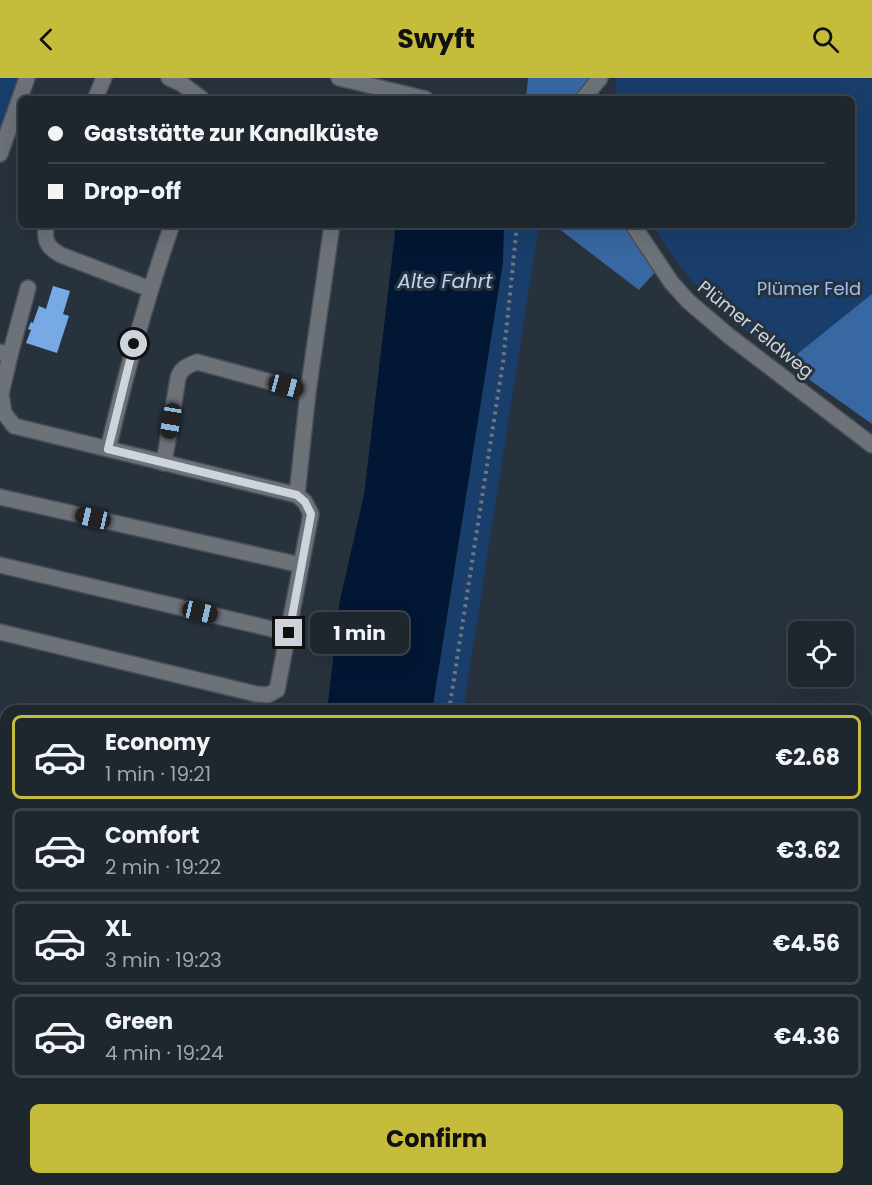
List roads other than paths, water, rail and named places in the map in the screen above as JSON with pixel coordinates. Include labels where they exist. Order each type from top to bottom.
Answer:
[{"type":"street","points":[[21,96],[27,78]]},
{"type":"street","points":[[96,96],[104,78]]},
{"type":"street","points":[[169,78],[198,96]]},
{"type":"street","points":[[339,78],[415,96]]},
{"type":"street","points":[[586,96],[600,79]]},
{"type":"street","points":[[600,79],[600,96]]},
{"type":"street","points":[[0,154],[18,103]]},
{"type":"street","points":[[46,228],[45,238],[48,248],[150,289]]},
{"type":"street","points":[[108,449],[129,362],[171,228]]},
{"type":"street","points":[[297,495],[308,392],[332,228]]},
{"type":"street","name":"Plümer Feldweg","points":[[635,228],[671,282],[688,301],[729,336],[872,445]]},
{"type":"street","points":[[0,632],[268,695],[277,690],[311,514],[305,502],[297,495],[14,426],[2,414],[1,394],[5,353],[28,288]]},
{"type":"street","points":[[164,463],[178,378],[180,371],[186,366],[197,362],[308,392]]},
{"type":"street","points":[[0,497],[301,565]]},
{"type":"street","points":[[0,565],[289,633]]},
{"type":"water","name":"Alte Fahrt","points":[[396,228],[504,228],[503,262],[433,705],[328,705],[340,600],[364,495]]},
{"type":"park label","name":"Plümer Feld","points":[[809,288]]}]
